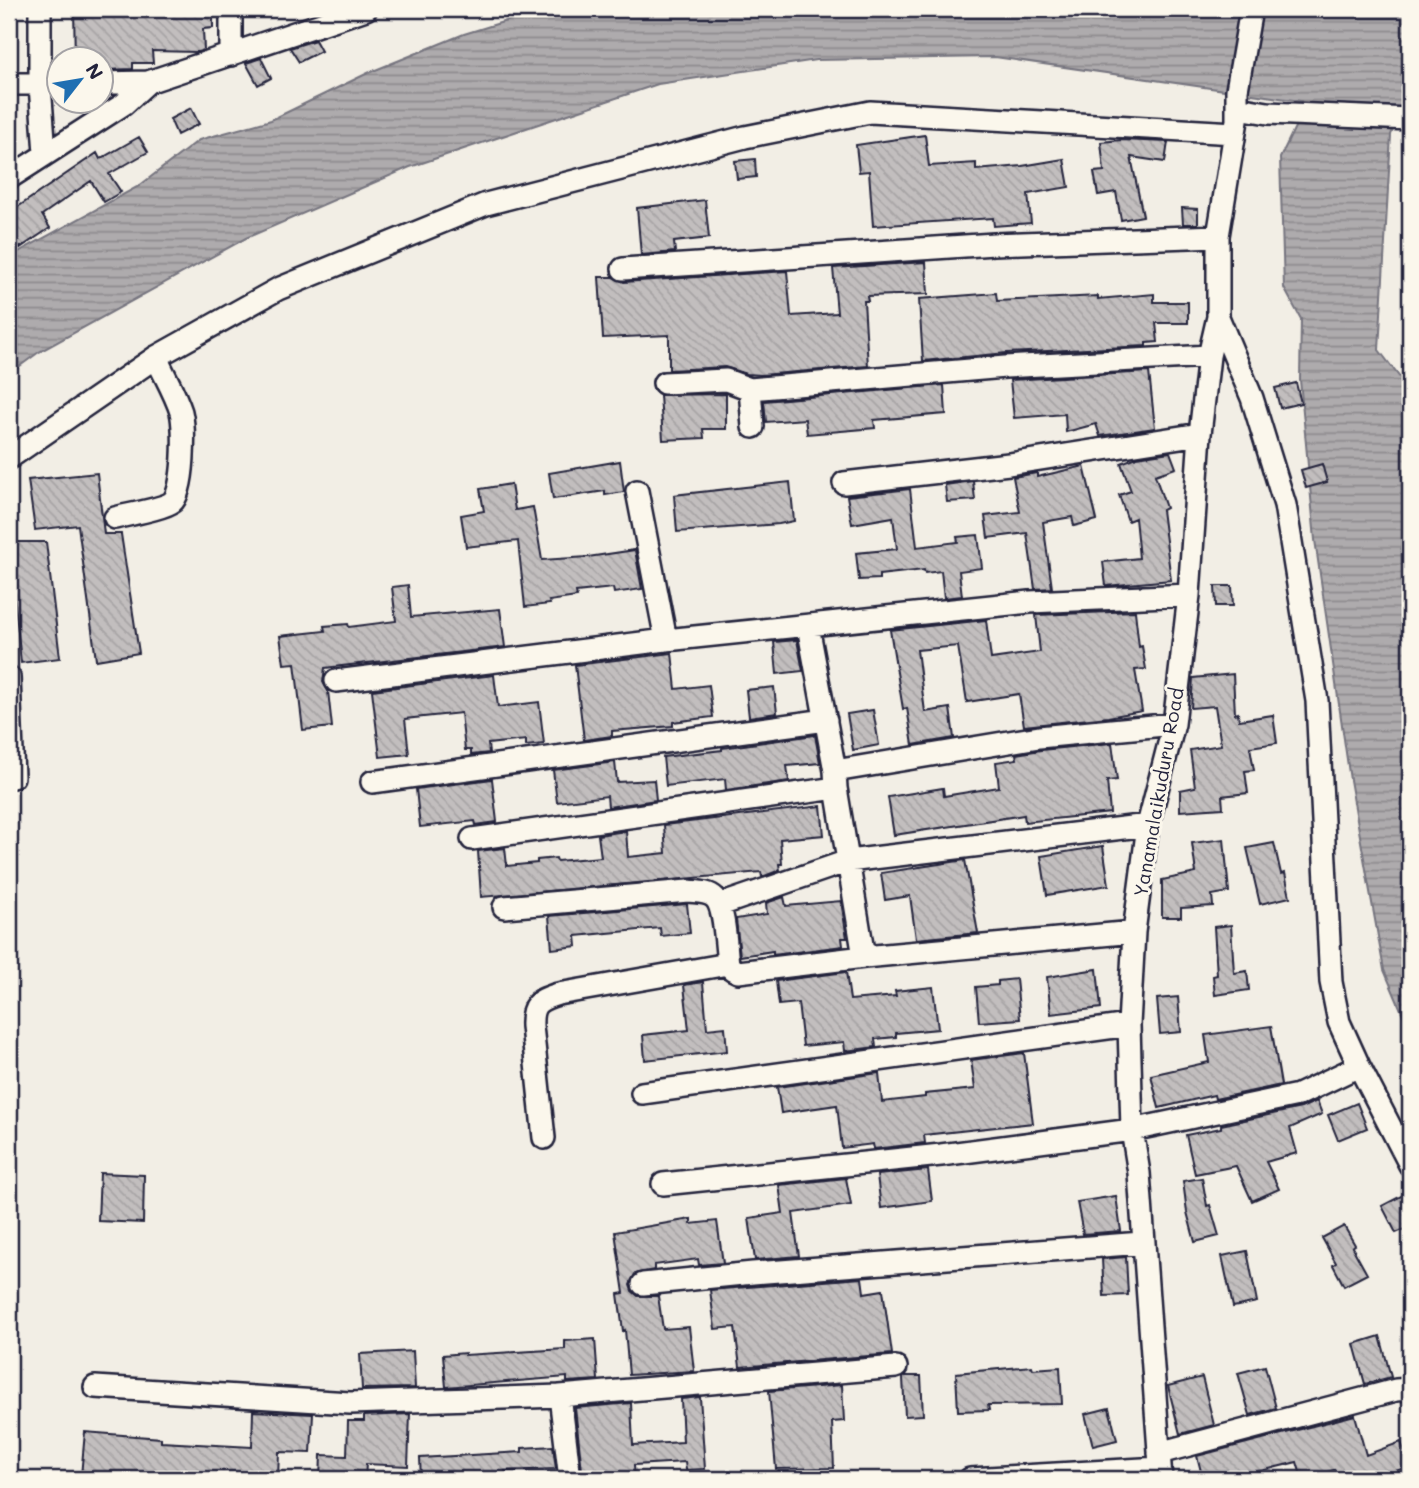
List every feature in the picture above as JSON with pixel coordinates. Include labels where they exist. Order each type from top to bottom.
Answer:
[{"type":"street","points":[[40,9],[46,55]]},
{"type":"street","points":[[231,55],[232,9]]},
{"type":"street","points":[[116,83],[148,82],[231,55],[321,16],[366,9]]},
{"type":"street","name":"Yanamalaikuduru Road","points":[[1160,1467],[1139,1173],[1132,1130],[1129,1025],[1134,932],[1148,825],[1174,724],[1189,595],[1200,434],[1209,356],[1218,317],[1218,236],[1251,9]]},
{"type":"street","points":[[9,178],[124,104],[148,82]]},
{"type":"street","points":[[9,84],[46,85]]},
{"type":"street","points":[[1238,99],[1268,113],[1410,119]]},
{"type":"street","points":[[9,458],[156,357],[278,289],[486,204],[757,134],[870,112],[1235,133]]},
{"type":"street","points":[[45,153],[48,116]]},
{"type":"street","points":[[623,269],[994,244],[1218,236]]},
{"type":"street","points":[[1218,317],[1252,398],[1285,505],[1317,701],[1331,982],[1339,1022],[1410,1165]]},
{"type":"street","points":[[664,383],[726,380],[750,389],[1005,368],[1209,356]]},
{"type":"street","points":[[115,518],[171,503],[179,492],[183,421],[156,357]]},
{"type":"street","points":[[750,389],[753,428]]},
{"type":"street","points":[[844,483],[1009,464],[1200,434]]},
{"type":"street","points":[[637,491],[666,640]]},
{"type":"street","points":[[337,681],[666,640],[1030,602],[1189,595]]},
{"type":"street","points":[[808,626],[864,957]]},
{"type":"street","points":[[9,677],[13,777]]},
{"type":"street","points":[[372,782],[826,720]]},
{"type":"street","points":[[472,839],[835,780],[1039,737],[1174,724]]},
{"type":"street","points":[[720,905],[848,860],[1148,825]]},
{"type":"street","points":[[504,907],[688,891],[704,892],[720,905],[728,964],[738,972],[864,957],[1134,932]]},
{"type":"street","points":[[544,1138],[531,1014],[535,1005],[544,998],[558,994],[728,964]]},
{"type":"street","points":[[642,1093],[1129,1025]]},
{"type":"street","points":[[663,1184],[942,1155],[1132,1130],[1298,1095],[1359,1066]]},
{"type":"street","points":[[643,1284],[1142,1243]]},
{"type":"street","points":[[95,1387],[350,1403],[560,1396],[896,1367]]},
{"type":"street","points":[[970,1479],[1160,1467],[1396,1390],[1410,1390]]},
{"type":"street","points":[[560,1396],[570,1479]]},
{"type":"shaded area","points":[[545,9],[1410,9],[1410,85],[1391,135],[1379,350],[1410,391],[1410,1031],[1384,970],[1350,780],[1315,540],[1300,380],[1301,319],[1284,288],[1280,158],[1296,125],[1301,101],[995,57],[816,60],[658,84],[410,167],[246,238],[39,352],[9,374],[9,257],[139,186],[199,140],[271,120],[368,73],[464,34]]},
{"type":"building","points":[[74,9],[213,9],[213,28],[203,29],[204,50],[198,52],[152,51],[153,63],[133,63],[133,69],[116,70],[116,46],[75,46]]},
{"type":"building","points":[[315,40],[321,51],[299,62],[290,48]]},
{"type":"building","points":[[261,58],[271,78],[258,85],[246,63]]},
{"type":"building","points":[[191,108],[199,124],[177,135],[170,119]]},
{"type":"building","points":[[925,135],[929,166],[976,163],[976,170],[1064,159],[1069,187],[1028,194],[1031,223],[994,226],[993,218],[873,226],[869,171],[859,172],[856,145]]},
{"type":"building","points":[[139,137],[148,152],[109,174],[121,192],[104,202],[91,181],[42,215],[50,228],[20,248],[17,242],[9,247],[9,213],[97,153],[100,159]]},
{"type":"building","points":[[1101,142],[1168,142],[1165,162],[1131,157],[1143,216],[1121,220],[1116,192],[1098,195],[1094,172],[1104,171]]},
{"type":"building","points":[[755,159],[756,177],[737,179],[735,161]]},
{"type":"building","points":[[705,200],[709,238],[674,242],[675,252],[641,255],[637,208]]},
{"type":"building","points":[[1182,208],[1198,209],[1198,224],[1183,224]]},
{"type":"building","points":[[926,262],[928,294],[867,296],[868,301],[864,301],[868,366],[761,375],[725,367],[669,370],[669,335],[603,338],[599,277],[613,277],[624,282],[787,271],[791,316],[837,313],[833,268]]},
{"type":"building","points":[[996,293],[997,301],[1098,296],[1098,299],[1154,294],[1154,302],[1188,302],[1188,323],[1156,323],[1158,342],[1146,343],[1146,346],[1007,353],[923,361],[919,299]]},
{"type":"building","points":[[1149,372],[1155,428],[1100,436],[1096,424],[1066,432],[1065,414],[1014,418],[1010,380]]},
{"type":"building","points":[[1296,383],[1301,403],[1280,408],[1275,388]]},
{"type":"building","points":[[944,385],[946,414],[874,420],[875,428],[807,434],[805,419],[766,422],[764,401]]},
{"type":"building","points":[[726,394],[726,429],[703,429],[704,438],[663,440],[660,395]]},
{"type":"building","points":[[1170,452],[1176,468],[1155,475],[1166,508],[1162,510],[1171,580],[1106,586],[1103,562],[1139,558],[1135,518],[1128,521],[1119,495],[1131,491],[1121,463],[1137,457]]},
{"type":"building","points":[[620,461],[624,492],[605,495],[605,491],[553,499],[549,473]]},
{"type":"building","points":[[1322,464],[1327,482],[1306,488],[1301,470]]},
{"type":"building","points":[[1084,466],[1097,520],[1074,526],[1072,517],[1043,522],[1052,588],[1035,589],[1027,533],[988,538],[985,516],[1020,512],[1013,477],[1037,473],[1037,477]]},
{"type":"building","points":[[97,473],[104,534],[121,534],[139,653],[96,660],[78,525],[35,530],[28,480]]},
{"type":"building","points":[[973,481],[975,500],[947,502],[945,485]]},
{"type":"building","points":[[790,482],[794,521],[677,532],[674,495]]},
{"type":"building","points":[[511,484],[515,510],[533,507],[542,560],[635,550],[642,589],[614,593],[613,588],[576,592],[577,597],[525,607],[518,541],[466,547],[461,515],[484,511],[480,489]]},
{"type":"building","points":[[910,489],[917,547],[958,542],[957,537],[978,535],[982,568],[959,571],[962,596],[944,598],[941,571],[925,573],[924,570],[859,580],[856,553],[897,549],[893,517],[852,524],[847,496]]},
{"type":"building","points":[[9,542],[46,542],[60,658],[21,663]]},
{"type":"building","points":[[408,585],[411,617],[500,609],[505,647],[325,668],[323,682],[328,691],[332,727],[303,730],[295,663],[284,664],[280,636],[325,631],[324,626],[348,624],[349,627],[396,621],[392,587]]},
{"type":"building","points":[[1215,586],[1232,586],[1233,606],[1216,606]]},
{"type":"building","points":[[1135,611],[1139,647],[1142,646],[1146,669],[1135,670],[1142,711],[1024,726],[1019,694],[967,702],[958,646],[917,650],[925,712],[950,708],[954,738],[913,745],[907,708],[903,709],[890,630],[986,620],[991,659],[1040,652],[1036,615]]},
{"type":"building","points":[[797,640],[803,671],[777,674],[774,642]]},
{"type":"building","points":[[672,653],[676,689],[709,685],[713,717],[673,722],[673,726],[612,731],[612,736],[584,740],[575,665]]},
{"type":"building","points":[[1233,674],[1235,714],[1238,713],[1239,720],[1273,715],[1277,743],[1250,747],[1254,770],[1245,771],[1248,793],[1222,796],[1223,808],[1180,811],[1180,790],[1195,787],[1190,750],[1221,745],[1215,706],[1191,708],[1193,678]]},
{"type":"building","points":[[494,675],[498,707],[539,702],[544,744],[526,746],[526,740],[488,744],[489,753],[471,755],[471,750],[465,750],[461,713],[405,719],[409,754],[380,757],[372,690]]},
{"type":"building","points":[[774,687],[777,713],[749,717],[746,690]]},
{"type":"building","points":[[873,710],[879,745],[853,750],[847,714]]},
{"type":"building","points":[[815,735],[820,763],[787,766],[789,781],[726,790],[725,779],[666,786],[663,757]]},
{"type":"building","points":[[1112,743],[1117,780],[1107,781],[1110,813],[1025,822],[1024,815],[894,835],[888,797],[943,788],[944,796],[999,787],[996,762],[1017,759],[1016,754]]},
{"type":"building","points":[[615,762],[617,782],[654,780],[656,800],[608,807],[607,796],[557,802],[553,770]]},
{"type":"building","points":[[492,779],[497,822],[476,825],[475,821],[420,827],[416,789]]},
{"type":"building","points":[[821,806],[824,835],[780,839],[780,870],[762,877],[761,872],[481,897],[478,851],[505,848],[507,866],[556,858],[557,861],[601,857],[598,835],[626,831],[628,857],[666,853],[664,825]]},
{"type":"building","points":[[1224,839],[1229,892],[1212,895],[1213,906],[1181,908],[1181,917],[1162,917],[1162,880],[1196,873],[1192,843]]},
{"type":"building","points":[[1274,843],[1290,897],[1260,904],[1247,848]]},
{"type":"building","points":[[1103,846],[1109,885],[1047,895],[1041,856]]},
{"type":"building","points":[[965,860],[978,933],[916,939],[910,896],[885,900],[881,873]]},
{"type":"building","points":[[784,897],[786,906],[841,901],[847,938],[842,938],[843,946],[773,955],[773,951],[740,956],[736,919],[767,914],[766,903]]},
{"type":"building","points":[[687,904],[690,933],[661,936],[660,928],[576,936],[577,946],[552,949],[549,916]]},
{"type":"building","points":[[1231,925],[1234,973],[1247,971],[1249,990],[1215,995],[1213,976],[1217,975],[1214,927]]},
{"type":"building","points":[[1097,969],[1101,1008],[1051,1014],[1047,977]]},
{"type":"building","points":[[846,972],[850,1000],[896,996],[895,991],[933,987],[938,1029],[896,1033],[896,1037],[875,1039],[876,1047],[845,1051],[844,1042],[803,1046],[798,1003],[779,1005],[776,981]]},
{"type":"building","points":[[1016,979],[1020,1019],[979,1022],[976,987],[998,985],[998,981]]},
{"type":"building","points":[[703,982],[707,1029],[725,1027],[727,1051],[645,1060],[643,1035],[689,1030],[684,985]]},
{"type":"building","points":[[1178,997],[1181,1032],[1160,1034],[1157,999]]},
{"type":"building","points":[[1271,1026],[1281,1085],[1215,1099],[1214,1095],[1159,1108],[1151,1075],[1209,1062],[1205,1035]]},
{"type":"building","points":[[1024,1053],[1033,1123],[924,1135],[925,1143],[874,1149],[873,1144],[842,1148],[837,1105],[781,1113],[777,1087],[879,1073],[882,1102],[925,1097],[925,1094],[975,1089],[971,1060]]},
{"type":"building","points":[[1317,1101],[1322,1114],[1290,1128],[1297,1153],[1266,1162],[1279,1189],[1252,1201],[1236,1166],[1195,1174],[1186,1135],[1301,1108]]},
{"type":"building","points":[[1357,1103],[1367,1128],[1338,1140],[1328,1115]]},
{"type":"building","points":[[928,1170],[932,1201],[881,1208],[877,1175]]},
{"type":"building","points":[[100,1173],[144,1175],[143,1223],[98,1221]]},
{"type":"building","points":[[846,1178],[851,1205],[793,1213],[799,1256],[755,1260],[749,1218],[783,1213],[779,1185]]},
{"type":"building","points":[[1202,1178],[1207,1206],[1210,1205],[1219,1236],[1195,1242],[1183,1181]]},
{"type":"building","points":[[1403,1195],[1410,1209],[1410,1227],[1396,1233],[1382,1206]]},
{"type":"building","points":[[1116,1196],[1121,1231],[1083,1234],[1077,1202]]},
{"type":"building","points":[[691,1219],[691,1224],[717,1221],[723,1263],[699,1265],[698,1259],[654,1265],[654,1270],[635,1274],[630,1285],[638,1296],[658,1296],[663,1329],[689,1327],[694,1371],[629,1375],[618,1294],[624,1293],[615,1232]]},
{"type":"building","points":[[1344,1226],[1367,1274],[1344,1286],[1333,1265],[1336,1263],[1322,1238]]},
{"type":"building","points":[[1247,1251],[1257,1302],[1233,1307],[1222,1256]]},
{"type":"building","points":[[1126,1257],[1128,1295],[1104,1296],[1102,1259]]},
{"type":"building","points":[[862,1278],[864,1293],[883,1290],[892,1354],[740,1367],[735,1327],[715,1329],[710,1290]]},
{"type":"building","points":[[1380,1336],[1391,1377],[1365,1384],[1354,1344]]},
{"type":"building","points":[[595,1339],[598,1380],[567,1382],[567,1377],[446,1387],[443,1355],[565,1349],[565,1341]]},
{"type":"building","points":[[413,1351],[415,1388],[362,1389],[360,1354]]},
{"type":"building","points":[[1032,1366],[1033,1369],[1060,1367],[1062,1404],[988,1405],[989,1410],[958,1411],[956,1373]]},
{"type":"building","points":[[1265,1366],[1276,1408],[1250,1415],[1238,1373]]},
{"type":"building","points":[[905,1376],[921,1376],[923,1415],[905,1416]]},
{"type":"building","points":[[1202,1377],[1214,1425],[1180,1434],[1168,1386]]},
{"type":"building","points":[[842,1385],[844,1421],[832,1422],[834,1468],[776,1469],[769,1391]]},
{"type":"building","points":[[700,1397],[705,1469],[686,1470],[685,1462],[634,1465],[635,1479],[583,1479],[575,1408],[631,1403],[633,1445],[683,1442],[681,1399]]},
{"type":"building","points":[[1109,1408],[1117,1440],[1093,1446],[1085,1414]]},
{"type":"building","points":[[253,1411],[313,1414],[311,1453],[279,1452],[278,1479],[123,1479],[81,1476],[85,1432],[161,1438],[161,1442],[252,1447]]},
{"type":"building","points":[[410,1414],[408,1466],[366,1464],[365,1479],[320,1479],[321,1455],[347,1456],[348,1421],[364,1421],[364,1416]]},
{"type":"building","points":[[1355,1415],[1366,1455],[1401,1442],[1410,1466],[1374,1479],[1336,1479],[1334,1470],[1302,1479],[1297,1462],[1228,1479],[1203,1479],[1197,1456]]},
{"type":"building","points":[[553,1446],[556,1469],[505,1471],[505,1479],[421,1479],[420,1458],[522,1452],[522,1448]]}]
